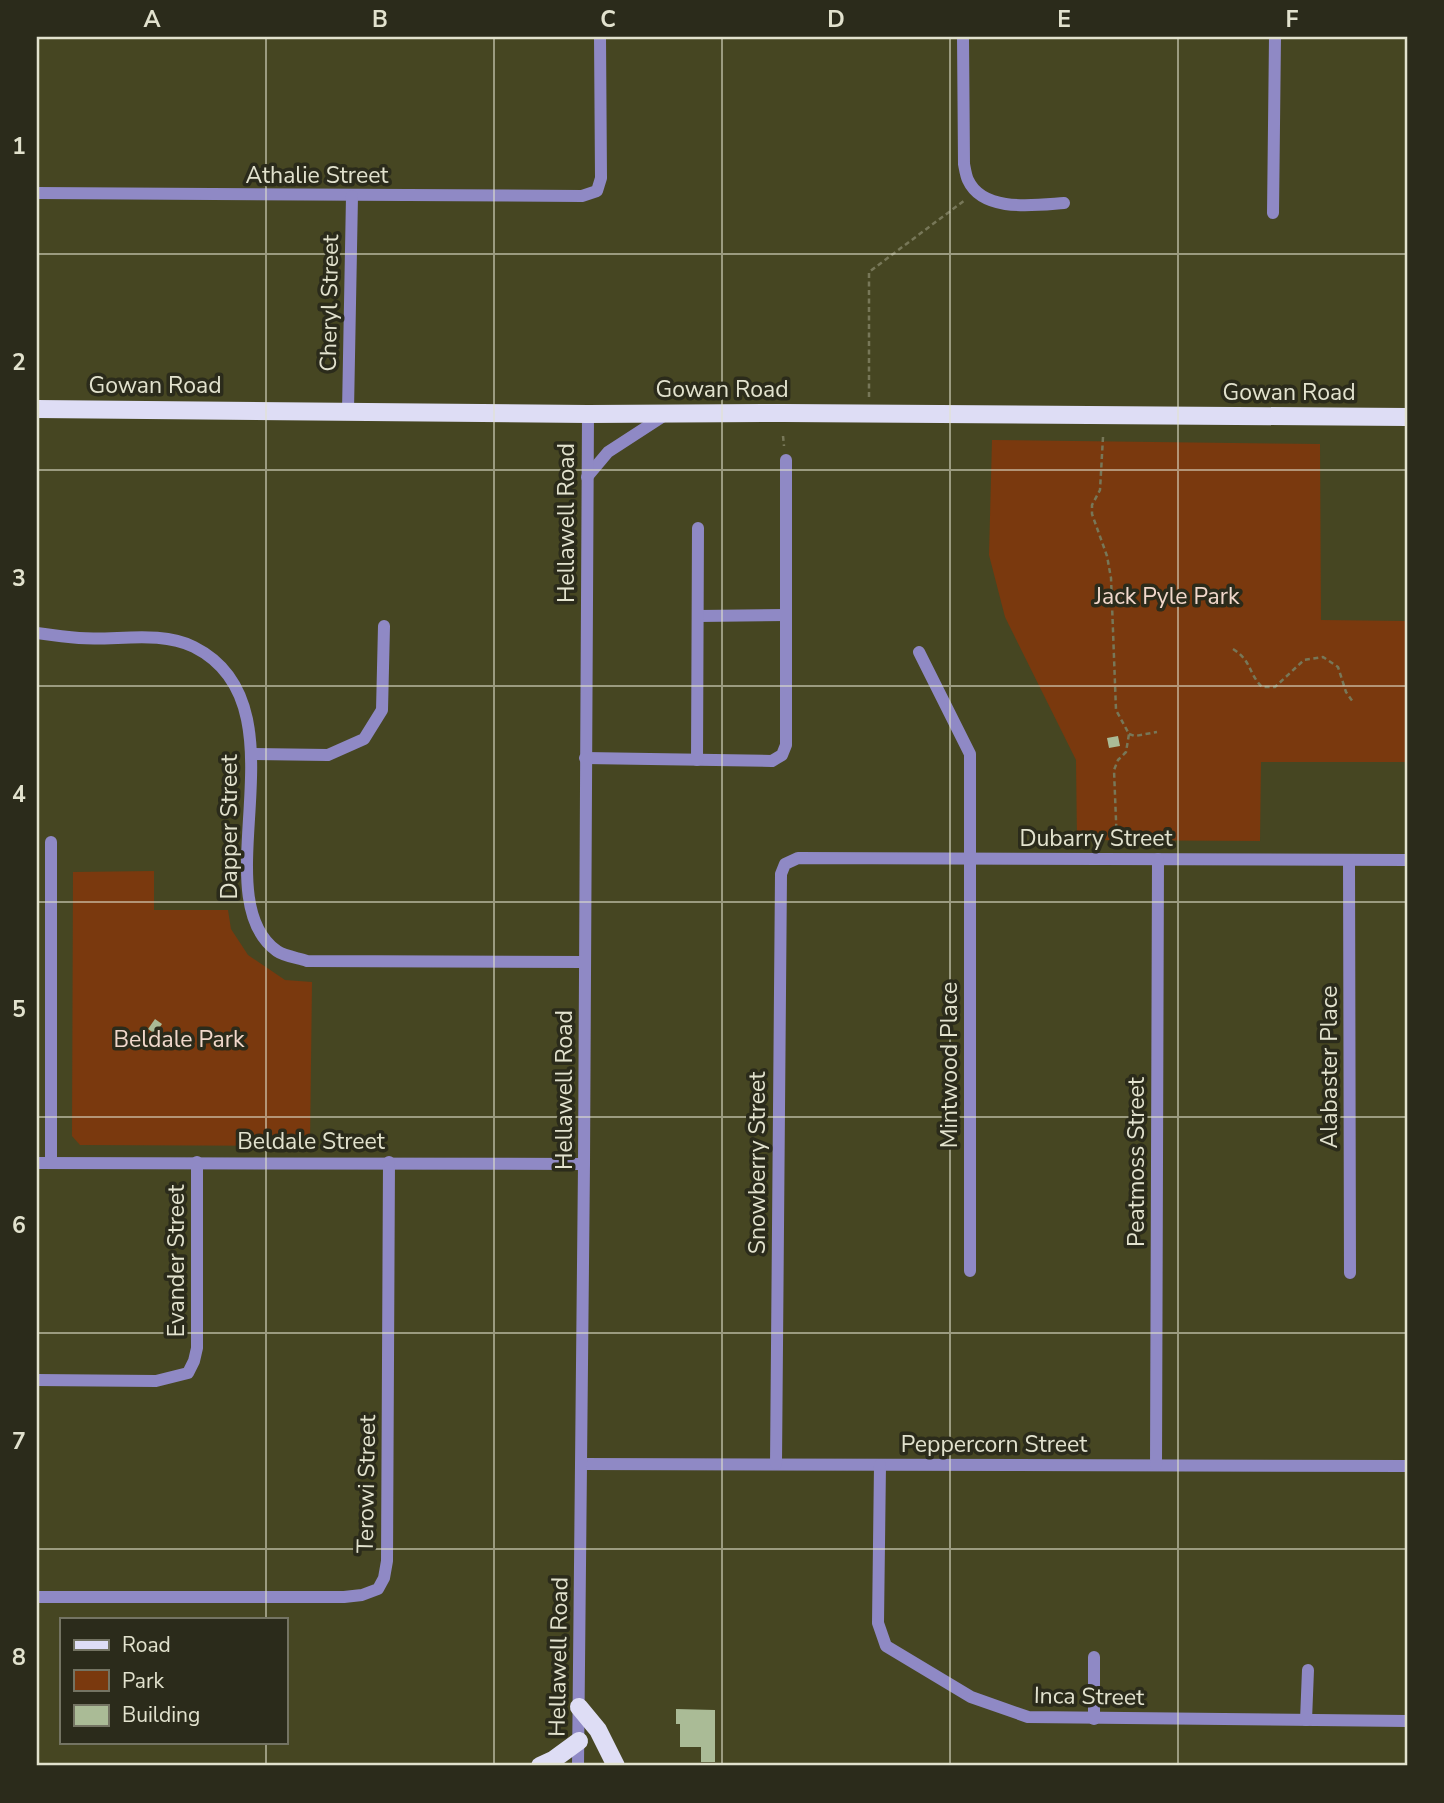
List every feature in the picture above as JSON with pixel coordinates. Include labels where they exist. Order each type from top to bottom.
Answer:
[{"type":"main road","name":"Gowan Road","points":[[37,409],[1407,417]]},
{"type":"main road","points":[[579,1707],[598,1730],[616,1766]]},
{"type":"main road","points":[[540,1766],[579,1741]]},
{"type":"street","name":"Athalie Street","points":[[37,193],[582,196],[597,191],[601,178],[600,37]]},
{"type":"street","points":[[963,37],[964,164],[968,180],[976,192],[996,203],[1064,203]]},
{"type":"street","points":[[1273,213],[1275,37]]},
{"type":"street","name":"Cheryl Street","points":[[348,411],[352,196]]},
{"type":"street","name":"Hellawell Road","points":[[578,1766],[588,414]]},
{"type":"street","points":[[587,477],[608,452],[666,414]]},
{"type":"street","points":[[585,758],[772,761],[782,755],[786,745],[786,460]]},
{"type":"street","points":[[697,760],[698,528]]},
{"type":"street","points":[[698,616],[786,615]]},
{"type":"street","points":[[251,754],[328,755],[364,739],[382,709],[384,626]]},
{"type":"street","name":"Dapper Street","points":[[37,634],[79,638],[167,638],[194,647],[222,665],[237,688],[248,722],[251,754],[248,898],[256,927],[277,952],[307,961],[585,962]]},
{"type":"street","name":"Mintwood Place","points":[[919,652],[970,754],[970,1271]]},
{"type":"street","points":[[51,842],[51,1163]]},
{"type":"street","name":"Dubarry Street","points":[[785,864],[798,859],[1407,860]]},
{"type":"street","name":"Peatmoss Street","points":[[1156,1465],[1158,859]]},
{"type":"street","name":"Alabaster Place","points":[[1349,860],[1350,1273]]},
{"type":"street","name":"Snowberry Street","points":[[776,1464],[781,874],[785,864]]},
{"type":"street","name":"Evander Street","points":[[37,1380],[156,1381],[188,1373],[197,1348],[197,1162]]},
{"type":"street","name":"Terowi Street","points":[[37,1597],[344,1597],[362,1595],[378,1589],[384,1578],[387,1561],[389,1162]]},
{"type":"street","name":"Beldale Street","points":[[37,1163],[584,1164]]},
{"type":"street","name":"Peppercorn Street","points":[[581,1464],[1407,1466]]},
{"type":"street","name":"Inca Street","points":[[880,1465],[878,1623],[886,1646],[971,1697],[1028,1717],[1407,1721]]},
{"type":"street","points":[[1094,1657],[1094,1718]]},
{"type":"street","points":[[1306,1720],[1308,1670]]},
{"type":"path","points":[[868,414],[869,272],[976,192]]},
{"type":"path","points":[[1103,437],[1100,490],[1092,514],[1107,556],[1111,578],[1116,710],[1129,734],[1126,751],[1114,770],[1118,859]]},
{"type":"path","points":[[1233,649],[1245,656],[1262,687],[1275,687],[1304,660],[1323,657],[1338,667],[1346,692],[1353,702]]},
{"type":"path","points":[[1129,734],[1135,736],[1157,732]]},
{"type":"green space","name":"Jack Pyle Park","points":[[992,440],[1320,444],[1321,620],[1407,621],[1407,762],[1261,762],[1260,841],[1077,840],[1076,760],[1005,617],[989,555]]},
{"type":"green space","name":"Beldale Park","points":[[154,871],[154,910],[228,910],[231,929],[248,955],[285,980],[312,982],[310,1146],[80,1145],[72,1136],[73,872]]},
{"type":"building","points":[[1118,736],[1120,746],[1109,748],[1107,738]]},
{"type":"building","points":[[155,1019],[162,1024],[155,1034],[148,1029]]},
{"type":"building","points":[[676,1709],[715,1710],[715,1762],[701,1762],[701,1747],[680,1747],[680,1724],[676,1724]]}]
